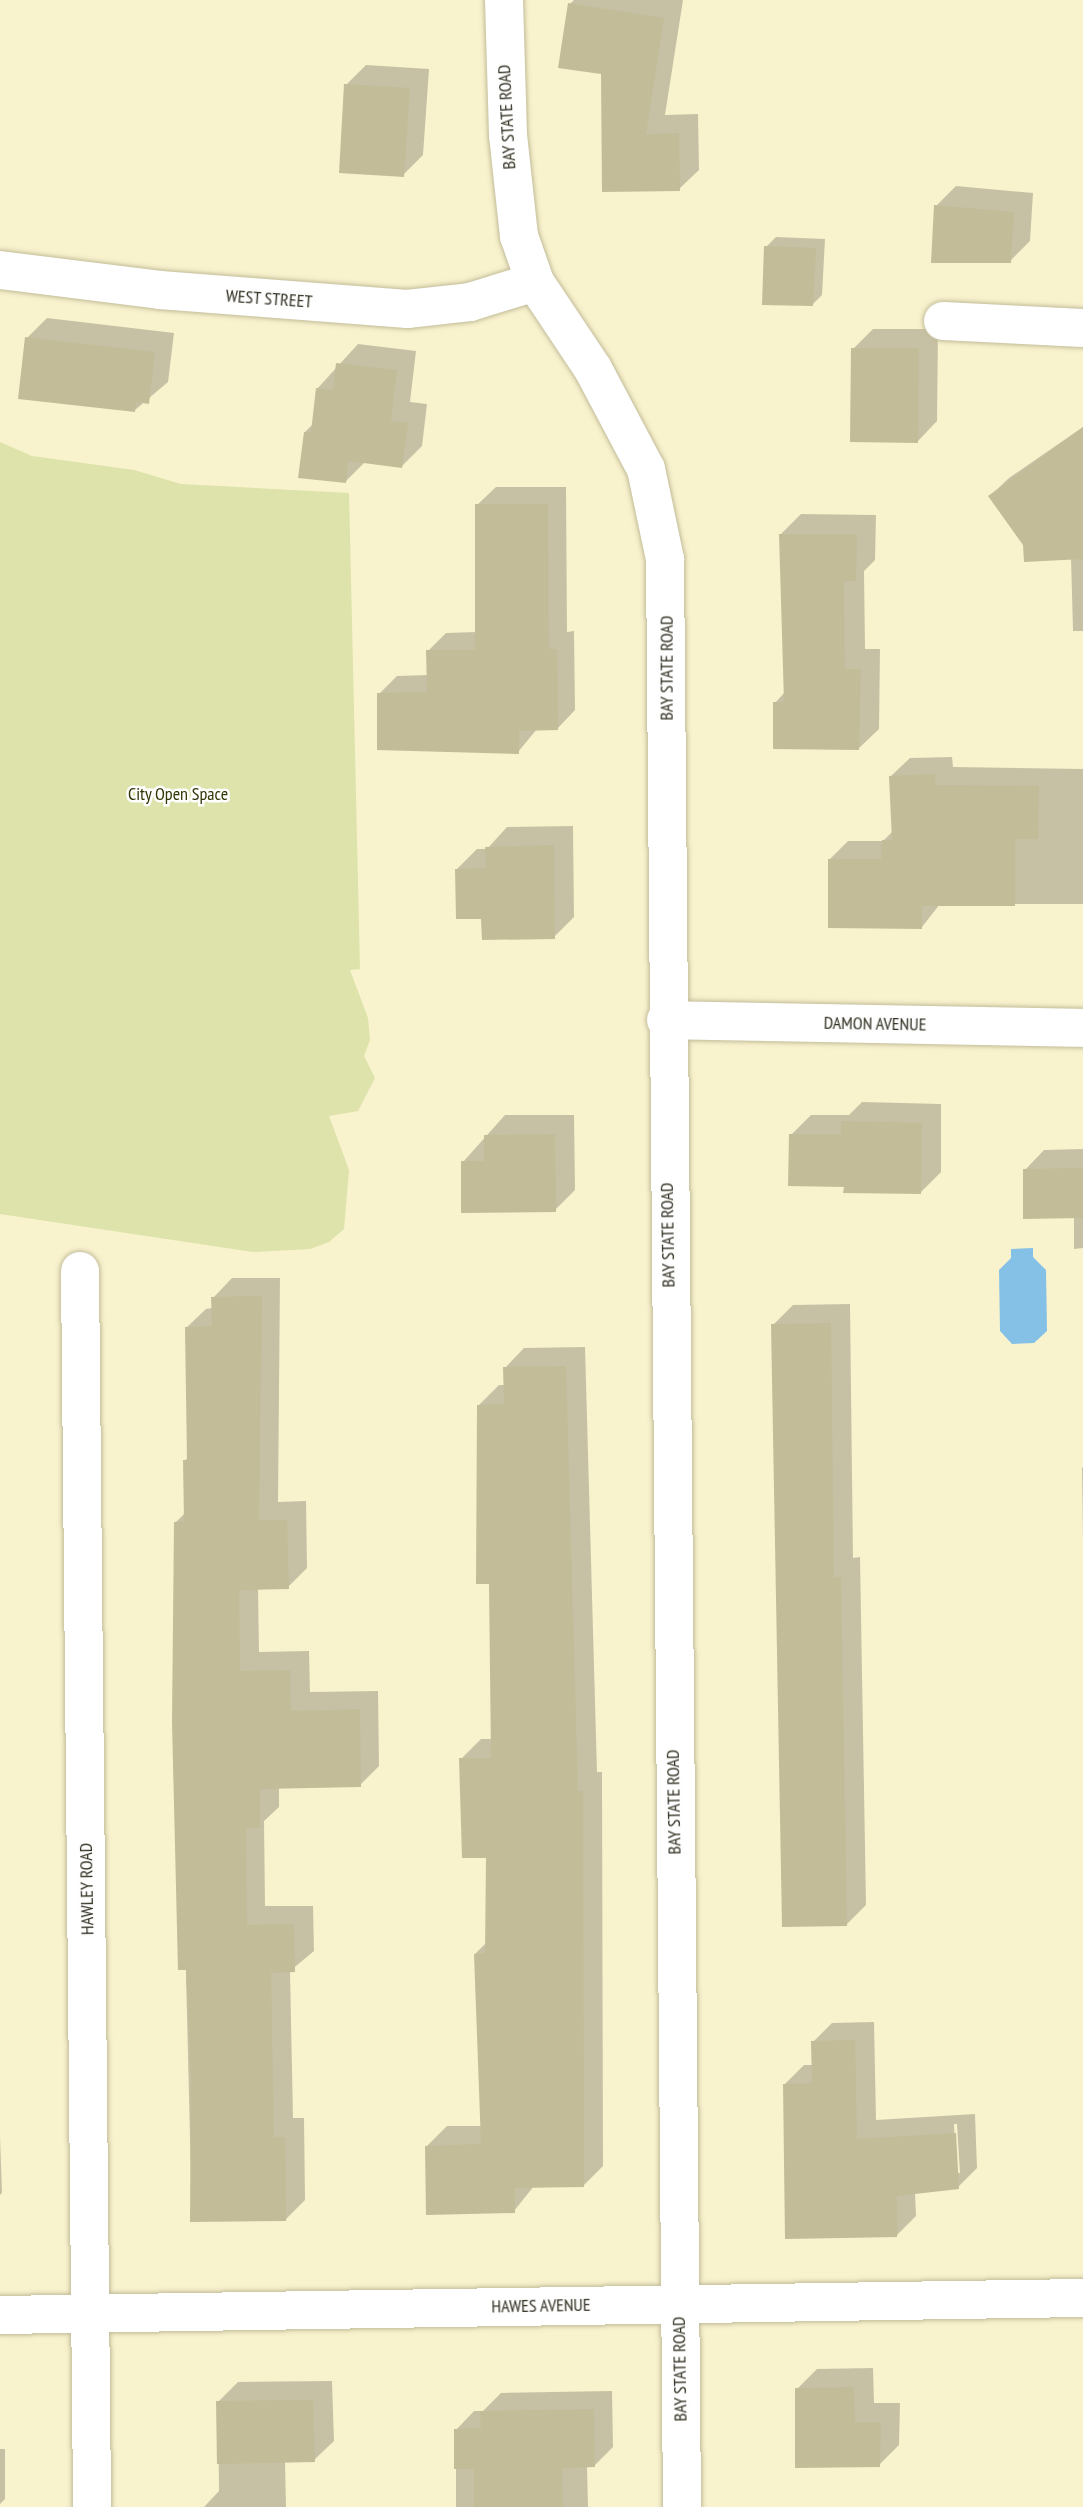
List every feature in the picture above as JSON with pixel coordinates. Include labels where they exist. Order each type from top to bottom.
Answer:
[{"type":"street","name":"BAY STATE ROAD","points":[[503,0],[511,186],[519,236],[535,282],[624,425],[646,469],[659,520],[667,598],[666,1020],[682,2507]]},
{"type":"street","name":"WEST STREET","points":[[0,270],[160,290],[414,309],[470,302],[535,282]]},
{"type":"street","points":[[943,321],[1083,328]]},
{"type":"street","name":"DAMON AVENUE","points":[[666,1020],[1083,1028]]},
{"type":"street","name":"HAWLEY ROAD","points":[[79,1271],[92,2507]]},
{"type":"street","name":"HAWES AVENUE","points":[[0,2315],[1083,2298]]},
{"type":"green space","name":"City Open Space","points":[[0,442],[32,456],[134,470],[181,484],[349,493],[360,969],[350,970],[368,1018],[370,1040],[364,1056],[375,1078],[358,1111],[329,1116],[349,1170],[344,1229],[329,1242],[310,1249],[253,1252],[0,1214]]},
{"type":"water","points":[[1033,1248],[1033,1257],[1046,1270],[1047,1331],[1034,1343],[1012,1344],[1000,1331],[999,1270],[1011,1258],[1011,1249]]},
{"type":"building","points":[[568,3],[664,18],[646,134],[679,133],[680,191],[602,192],[601,74],[558,68]]},
{"type":"building","points":[[344,84],[410,88],[404,177],[339,173]]},
{"type":"building","points":[[934,205],[1014,212],[1011,263],[931,263]]},
{"type":"building","points":[[764,246],[816,248],[813,306],[762,305]]},
{"type":"building","points":[[25,337],[155,352],[149,404],[136,402],[135,412],[18,399]]},
{"type":"building","points":[[851,348],[919,348],[918,443],[850,442]]},
{"type":"building","points":[[336,363],[397,370],[391,421],[408,423],[402,468],[348,461],[346,483],[298,478],[304,432],[311,432],[316,388],[333,390]]},
{"type":"building","points":[[1083,427],[1083,559],[1024,562],[1023,545],[988,496]]},
{"type":"building","points":[[475,504],[548,504],[549,649],[557,649],[558,730],[519,731],[519,754],[377,750],[377,693],[427,692],[426,650],[475,650]]},
{"type":"building","points":[[779,534],[857,534],[856,581],[844,581],[845,669],[861,669],[859,750],[773,749],[773,702],[784,702]]},
{"type":"building","points":[[935,774],[935,785],[1039,786],[1038,839],[1015,839],[1015,906],[922,906],[922,929],[828,928],[828,859],[881,859],[882,840],[892,840],[889,776]]},
{"type":"building","points":[[554,845],[555,939],[482,940],[481,919],[456,919],[455,869],[486,868],[485,847]]},
{"type":"building","points":[[841,1121],[922,1123],[921,1194],[843,1193],[844,1187],[788,1186],[789,1134],[841,1134]]},
{"type":"building","points":[[555,1134],[556,1212],[461,1213],[461,1161],[484,1161],[484,1135]]},
{"type":"building","points":[[1083,1168],[1083,1218],[1023,1219],[1023,1169]]},
{"type":"building","points":[[262,1296],[259,1520],[287,1520],[289,1589],[239,1590],[240,1671],[290,1670],[291,1711],[360,1709],[361,1787],[260,1789],[260,1828],[246,1828],[247,1925],[294,1924],[295,1972],[271,1973],[274,2137],[285,2137],[286,2221],[190,2222],[191,2082],[186,1970],[178,1970],[172,1722],[174,1522],[184,1521],[183,1460],[187,1460],[185,1327],[212,1326],[211,1297]]},
{"type":"building","points":[[831,1323],[834,1577],[841,1577],[847,1926],[782,1927],[771,1324]]},
{"type":"building","points":[[566,1366],[578,1791],[583,1791],[584,2187],[515,2188],[515,2213],[426,2215],[425,2146],[481,2144],[474,1954],[485,1953],[486,1858],[462,1858],[459,1758],[491,1758],[489,1584],[476,1584],[477,1405],[504,1404],[503,1367]]},
{"type":"building","points":[[855,2040],[857,2139],[956,2133],[959,2189],[897,2196],[897,2237],[785,2239],[783,2084],[812,2083],[811,2041]]},
{"type":"building","points":[[854,2387],[855,2422],[881,2422],[880,2467],[795,2468],[795,2388]]},
{"type":"building","points":[[313,2400],[315,2462],[217,2464],[216,2401]]},
{"type":"building","points":[[594,2409],[595,2467],[562,2468],[563,2507],[474,2507],[474,2469],[454,2469],[454,2429],[481,2428],[480,2411]]}]
